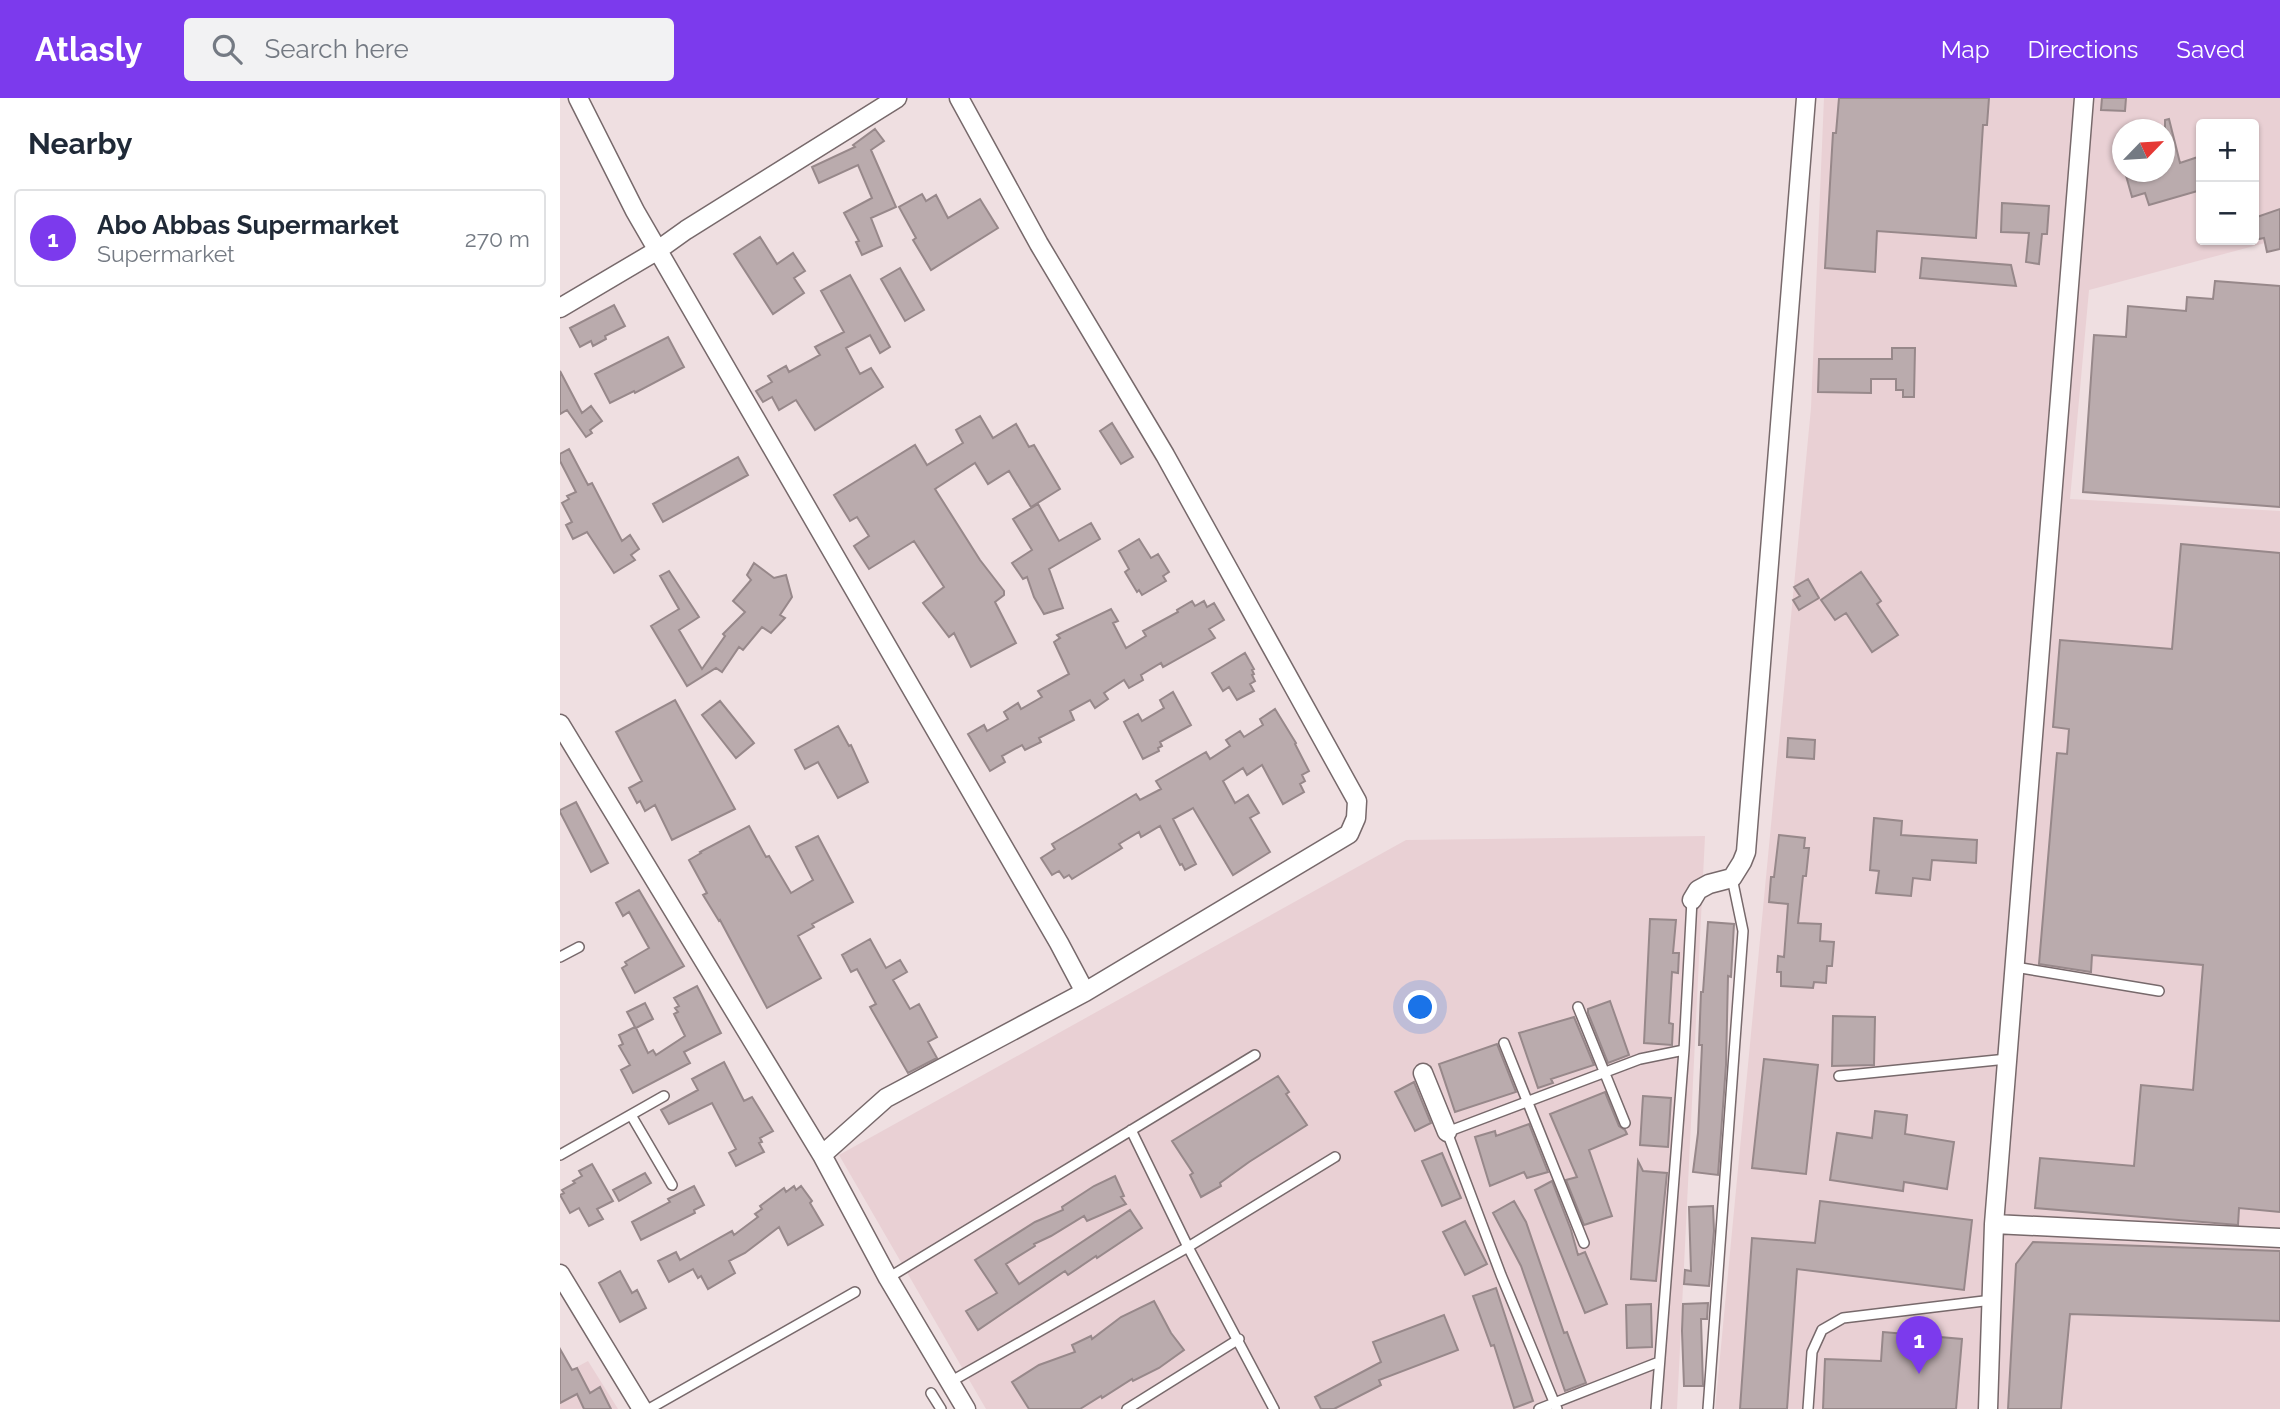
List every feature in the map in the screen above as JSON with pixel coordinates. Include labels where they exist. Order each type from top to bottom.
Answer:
[{"type":"street","points":[[578,98],[635,211],[1085,992]]},
{"type":"street","points":[[560,308],[658,250],[897,98]]},
{"type":"street","points":[[822,1155],[886,1098],[1085,992],[1349,834],[1356,818],[1357,801],[1165,455],[1040,244],[959,98]]},
{"type":"street","points":[[1692,900],[1698,890],[1731,878],[1746,852],[1806,98]]},
{"type":"street","points":[[1988,1409],[1994,1224],[2084,98]]},
{"type":"street","points":[[560,724],[822,1155],[888,1278],[966,1409]]},
{"type":"street","points":[[1423,1073],[1447,1132]]},
{"type":"street","points":[[1994,1224],[2280,1238]]},
{"type":"street","points":[[560,1275],[642,1409]]},
{"type":"lane","points":[[1708,1409],[1743,931],[1731,878]]},
{"type":"lane","points":[[1656,1409],[1684,1050],[1692,900]]},
{"type":"lane","points":[[560,957],[579,947]]},
{"type":"lane","points":[[2015,967],[2160,991]]},
{"type":"lane","points":[[1578,1007],[1625,1123]]},
{"type":"lane","points":[[1504,1043],[1584,1242]]},
{"type":"lane","points":[[1556,1406],[1501,1275],[1447,1132],[1604,1072],[1652,1056],[1684,1050]]},
{"type":"lane","points":[[888,1278],[1255,1055]]},
{"type":"lane","points":[[1839,1076],[2007,1059]]},
{"type":"lane","points":[[560,1155],[664,1096]]},
{"type":"lane","points":[[631,1115],[672,1185]]},
{"type":"lane","points":[[1131,1129],[1188,1247],[1274,1409]]},
{"type":"lane","points":[[950,1382],[1188,1247],[1335,1157]]},
{"type":"lane","points":[[649,1409],[855,1292]]},
{"type":"lane","points":[[1808,1409],[1812,1352],[1822,1330],[1843,1318],[1992,1300]]},
{"type":"lane","points":[[1127,1409],[1239,1339]]},
{"type":"lane","points":[[1539,1409],[1556,1406],[1659,1362]]},
{"type":"lane","points":[[931,1393],[941,1409]]},
{"type":"shaded area","points":[[1824,98],[2280,98],[2280,239],[2259,245],[2259,119],[2196,119],[2196,245],[2258,245],[2089,290],[2070,499],[2280,511],[2280,1409],[1715,1409],[1811,408]]},
{"type":"shaded area","points":[[1705,836],[1677,1409],[986,1409],[839,1155],[1406,840]]},
{"type":"shaded area","points":[[588,1361],[618,1409],[560,1409],[560,1376]]},
{"type":"building","points":[[1839,98],[1989,98],[1987,125],[1983,125],[1976,238],[1877,231],[1875,272],[1825,268],[1833,133],[1836,133]]},
{"type":"building","points":[[2102,98],[2126,98],[2125,111],[2101,110]]},
{"type":"building","points":[[875,129],[884,141],[871,150],[896,207],[871,218],[882,246],[862,255],[856,242],[859,241],[844,213],[872,198],[858,165],[819,183],[812,167],[855,147],[853,145]]},
{"type":"building","points":[[2175,143],[2180,163],[2196,158],[2196,191],[2149,205],[2145,193],[2132,197],[2128,182],[2175,182]]},
{"type":"building","points":[[922,194],[926,201],[936,195],[948,218],[980,199],[998,228],[931,270],[913,240],[916,238],[899,207]]},
{"type":"building","points":[[2002,203],[2049,206],[2047,234],[2042,234],[2039,264],[2026,262],[2029,233],[2001,232]]},
{"type":"building","points":[[2280,209],[2280,249],[2267,252],[2264,238],[2259,239],[2259,216]]},
{"type":"building","points":[[760,237],[777,264],[793,253],[805,271],[794,278],[804,293],[773,314],[734,254]]},
{"type":"building","points":[[1922,258],[2011,265],[2016,286],[1920,278]]},
{"type":"building","points":[[900,268],[924,310],[905,321],[881,279]]},
{"type":"building","points":[[850,275],[890,347],[880,353],[870,335],[846,348],[860,374],[871,368],[883,387],[815,430],[796,400],[779,410],[772,397],[763,402],[756,391],[772,382],[768,376],[786,366],[789,372],[820,355],[815,347],[844,332],[821,291]]},
{"type":"building","points":[[2215,281],[2280,286],[2280,507],[2083,492],[2094,335],[2126,337],[2128,306],[2186,311],[2187,297],[2213,299]]},
{"type":"building","points":[[614,305],[625,326],[605,336],[606,339],[593,346],[591,341],[580,347],[570,328]]},
{"type":"building","points":[[668,337],[684,367],[610,403],[595,374]]},
{"type":"building","points":[[1892,348],[1915,348],[1914,397],[1903,397],[1903,390],[1896,390],[1896,379],[1871,379],[1871,393],[1818,392],[1819,359],[1892,359]]},
{"type":"building","points":[[560,371],[582,413],[591,406],[602,421],[590,430],[592,433],[586,437],[567,410],[560,414]]},
{"type":"building","points":[[980,416],[993,438],[1016,424],[1029,447],[1034,445],[1060,489],[1031,507],[1009,471],[988,484],[975,463],[935,489],[980,560],[1004,591],[1004,595],[995,602],[1016,643],[971,667],[954,633],[949,637],[923,603],[944,587],[914,541],[869,569],[854,546],[869,536],[857,517],[850,521],[834,495],[915,445],[927,465],[963,443],[956,430]]},
{"type":"building","points":[[1112,423],[1133,457],[1121,464],[1100,431]]},
{"type":"building","points":[[569,449],[588,485],[592,483],[622,541],[630,535],[639,549],[631,555],[635,560],[614,573],[587,532],[573,539],[566,525],[572,522],[562,503],[569,499],[567,496],[576,492],[560,461],[560,454]]},
{"type":"building","points":[[738,457],[748,475],[663,522],[653,504]]},
{"type":"building","points":[[1038,504],[1059,541],[1091,523],[1100,539],[1049,569],[1063,608],[1044,614],[1027,577],[1023,579],[1012,563],[1032,550],[1013,519]]},
{"type":"building","points":[[1139,539],[1151,558],[1158,554],[1169,572],[1163,576],[1166,581],[1142,595],[1139,590],[1137,592],[1125,572],[1129,569],[1119,551]]},
{"type":"building","points":[[2181,544],[2280,553],[2280,1212],[2239,1208],[2238,1225],[2035,1208],[2040,1158],[2134,1166],[2141,1085],[2193,1090],[2203,965],[2092,955],[2091,972],[2039,964],[2057,753],[2067,754],[2069,729],[2053,727],[2060,640],[2172,649]]},
{"type":"building","points":[[754,563],[774,578],[786,575],[792,597],[780,615],[785,618],[771,633],[762,627],[743,650],[739,647],[722,672],[716,668],[687,686],[651,626],[679,609],[660,576],[669,571],[699,617],[679,630],[702,669],[725,636],[723,634],[745,612],[733,601],[751,580],[747,575]]},
{"type":"building","points":[[1861,572],[1881,601],[1877,604],[1898,635],[1872,652],[1846,613],[1835,620],[1821,600]]},
{"type":"building","points":[[1808,579],[1819,598],[1799,610],[1793,600],[1800,596],[1794,587]]},
{"type":"building","points":[[1192,601],[1195,606],[1204,601],[1207,607],[1214,603],[1224,620],[1209,629],[1215,638],[1163,667],[1161,663],[1141,675],[1143,680],[1129,688],[1124,680],[1104,693],[1108,699],[1095,708],[1090,700],[1070,711],[1074,720],[1039,738],[1041,742],[1025,750],[1022,745],[1002,756],[1005,762],[990,771],[968,734],[984,725],[987,731],[1008,719],[1004,712],[1018,703],[1021,709],[1042,697],[1038,691],[1069,674],[1054,642],[1060,638],[1057,635],[1111,609],[1118,621],[1113,623],[1126,648],[1146,636],[1143,631]]},
{"type":"building","points":[[1245,653],[1254,669],[1252,675],[1255,681],[1250,684],[1254,691],[1237,700],[1229,687],[1223,691],[1212,673]]},
{"type":"building","points":[[1173,692],[1191,725],[1160,742],[1162,746],[1158,748],[1159,751],[1143,759],[1124,722],[1138,714],[1142,721],[1164,708],[1160,700]]},
{"type":"building","points":[[675,700],[735,809],[672,840],[655,805],[645,811],[629,788],[642,781],[616,732]]},
{"type":"building","points":[[720,701],[754,743],[736,758],[702,715]]},
{"type":"building","points":[[1275,709],[1309,771],[1302,775],[1305,781],[1300,784],[1304,792],[1283,804],[1262,765],[1247,775],[1243,768],[1223,781],[1235,803],[1248,795],[1259,813],[1250,818],[1270,852],[1233,875],[1193,808],[1173,819],[1196,864],[1185,870],[1160,826],[1141,837],[1139,832],[1119,844],[1122,848],[1072,879],[1069,875],[1064,878],[1059,871],[1052,875],[1041,858],[1055,849],[1052,844],[1136,794],[1140,800],[1161,789],[1156,781],[1206,752],[1210,759],[1230,746],[1226,740],[1240,731],[1244,737],[1263,725],[1260,719]]},
{"type":"building","points":[[838,726],[849,746],[851,745],[868,782],[838,798],[818,762],[805,769],[795,750]]},
{"type":"building","points":[[1788,738],[1815,740],[1814,759],[1787,757]]},
{"type":"building","points":[[576,802],[608,863],[591,872],[560,812]]},
{"type":"building","points":[[1874,818],[1902,821],[1901,835],[1977,840],[1976,863],[1932,860],[1930,880],[1913,878],[1911,896],[1876,893],[1879,871],[1870,870]]},
{"type":"building","points":[[749,826],[791,893],[813,880],[796,847],[818,836],[853,902],[812,924],[814,927],[798,936],[821,978],[767,1008],[720,920],[703,895],[707,893],[689,860]]},
{"type":"building","points":[[1779,835],[1805,838],[1804,848],[1809,848],[1798,923],[1821,924],[1820,941],[1834,942],[1832,966],[1827,966],[1826,983],[1814,982],[1813,988],[1781,986],[1781,972],[1777,972],[1778,956],[1784,957],[1788,904],[1769,902]]},
{"type":"building","points":[[639,890],[684,966],[635,993],[622,968],[627,965],[625,962],[649,948],[629,912],[623,916],[616,903]]},
{"type":"building","points":[[1650,919],[1676,920],[1673,953],[1679,953],[1678,973],[1672,972],[1669,1023],[1673,1024],[1672,1045],[1644,1043]]},
{"type":"building","points":[[1708,922],[1734,924],[1731,977],[1728,976],[1726,1065],[1718,1175],[1693,1172],[1698,1133],[1702,1045],[1699,1045],[1701,992]]},
{"type":"building","points":[[870,939],[886,968],[900,960],[907,972],[893,980],[910,1009],[919,1004],[937,1037],[928,1042],[937,1058],[908,1073],[870,1007],[876,1004],[857,969],[851,972],[842,955]]},
{"type":"building","points":[[697,986],[721,1033],[684,1052],[690,1063],[633,1093],[621,1070],[630,1065],[619,1046],[623,1044],[619,1035],[635,1027],[627,1012],[645,1003],[653,1019],[636,1028],[648,1053],[653,1050],[656,1055],[685,1036],[674,1014],[678,1012],[675,1008],[679,1006],[674,998]]},
{"type":"building","points":[[1610,1001],[1629,1055],[1608,1063],[1588,1009]]},
{"type":"building","points":[[1833,1016],[1875,1017],[1874,1065],[1832,1066]]},
{"type":"building","points":[[1574,1017],[1594,1065],[1551,1079],[1553,1083],[1538,1088],[1519,1033]]},
{"type":"building","points":[[1497,1044],[1516,1092],[1455,1112],[1439,1064]]},
{"type":"building","points":[[1764,1059],[1818,1065],[1806,1174],[1752,1168]]},
{"type":"building","points":[[724,1062],[744,1101],[752,1097],[773,1131],[760,1138],[762,1142],[759,1143],[764,1152],[736,1166],[729,1153],[736,1149],[712,1103],[669,1124],[661,1110],[698,1090],[692,1079]]},
{"type":"building","points":[[1278,1076],[1289,1092],[1286,1094],[1307,1125],[1249,1162],[1220,1183],[1221,1186],[1201,1197],[1190,1175],[1193,1173],[1172,1141]]},
{"type":"building","points":[[1414,1082],[1431,1123],[1415,1131],[1395,1092]]},
{"type":"building","points":[[1605,1092],[1619,1126],[1627,1134],[1589,1150],[1612,1216],[1584,1225],[1566,1180],[1577,1177],[1550,1114]]},
{"type":"building","points":[[1643,1096],[1671,1098],[1668,1147],[1640,1145]]},
{"type":"building","points":[[1875,1111],[1907,1115],[1905,1134],[1954,1142],[1947,1189],[1904,1182],[1903,1191],[1830,1180],[1837,1133],[1872,1138]]},
{"type":"building","points":[[1529,1124],[1548,1172],[1527,1178],[1524,1172],[1490,1186],[1475,1137],[1495,1131],[1496,1136]]},
{"type":"building","points":[[1442,1153],[1461,1198],[1442,1206],[1422,1161]]},
{"type":"building","points":[[1638,1161],[1643,1171],[1667,1173],[1656,1281],[1631,1279]]},
{"type":"building","points":[[592,1164],[613,1201],[597,1209],[603,1219],[589,1226],[579,1208],[570,1213],[560,1195],[564,1193],[562,1190],[582,1176],[579,1171]]},
{"type":"building","points":[[645,1173],[651,1183],[619,1201],[613,1190]]},
{"type":"building","points":[[1115,1176],[1126,1204],[1087,1221],[1084,1216],[1034,1244],[1035,1246],[1006,1264],[1019,1284],[1130,1210],[1142,1228],[1068,1275],[1065,1271],[978,1330],[966,1311],[997,1293],[975,1260],[1035,1222],[1063,1210],[1062,1207],[1094,1186]]},
{"type":"building","points":[[1552,1181],[1578,1255],[1585,1252],[1607,1304],[1585,1313],[1535,1190]]},
{"type":"building","points":[[694,1186],[704,1205],[694,1210],[695,1213],[641,1240],[632,1222]]},
{"type":"building","points":[[794,1186],[796,1190],[801,1186],[812,1201],[810,1203],[823,1225],[788,1245],[779,1227],[745,1253],[729,1261],[735,1273],[708,1289],[701,1276],[698,1278],[693,1269],[669,1282],[658,1261],[676,1252],[680,1260],[732,1231],[734,1235],[758,1217],[755,1214],[762,1209],[760,1206],[784,1188],[786,1192]]},
{"type":"building","points":[[1514,1201],[1526,1222],[1564,1333],[1567,1332],[1586,1383],[1565,1391],[1521,1266],[1493,1213]]},
{"type":"building","points":[[1820,1201],[1972,1220],[1964,1290],[1797,1269],[1787,1409],[1740,1409],[1752,1238],[1815,1243]]},
{"type":"building","points":[[1713,1206],[1714,1231],[1709,1286],[1684,1284],[1685,1270],[1691,1271],[1689,1207]]},
{"type":"building","points":[[1465,1221],[1487,1264],[1465,1275],[1443,1232]]},
{"type":"building","points":[[2033,1242],[2280,1251],[2280,1321],[2070,1314],[2061,1409],[2008,1409],[2016,1264]]},
{"type":"building","points":[[620,1271],[632,1293],[637,1290],[646,1308],[620,1322],[599,1283]]},
{"type":"building","points":[[1496,1288],[1533,1401],[1514,1408],[1494,1345],[1491,1346],[1473,1296]]},
{"type":"building","points":[[1154,1301],[1171,1333],[1184,1350],[1159,1368],[1133,1381],[1132,1379],[1080,1409],[1029,1409],[1012,1382],[1039,1365],[1075,1352],[1072,1345],[1091,1336],[1092,1339],[1121,1317]]},
{"type":"building","points":[[1708,1303],[1707,1319],[1701,1319],[1703,1386],[1684,1386],[1683,1304]]},
{"type":"building","points":[[1651,1304],[1652,1347],[1627,1348],[1626,1305]]},
{"type":"building","points":[[1444,1315],[1458,1350],[1379,1380],[1381,1385],[1334,1409],[1321,1409],[1315,1397],[1381,1362],[1373,1342]]},
{"type":"building","points":[[1883,1332],[1962,1339],[1956,1409],[1823,1409],[1825,1359],[1881,1361]]},
{"type":"building","points":[[560,1349],[572,1370],[577,1368],[590,1393],[600,1387],[611,1409],[584,1409],[577,1394],[560,1403]]},
{"type":"place","name":"Abo Abbas Supermarket","points":[[1919,1374]]}]
